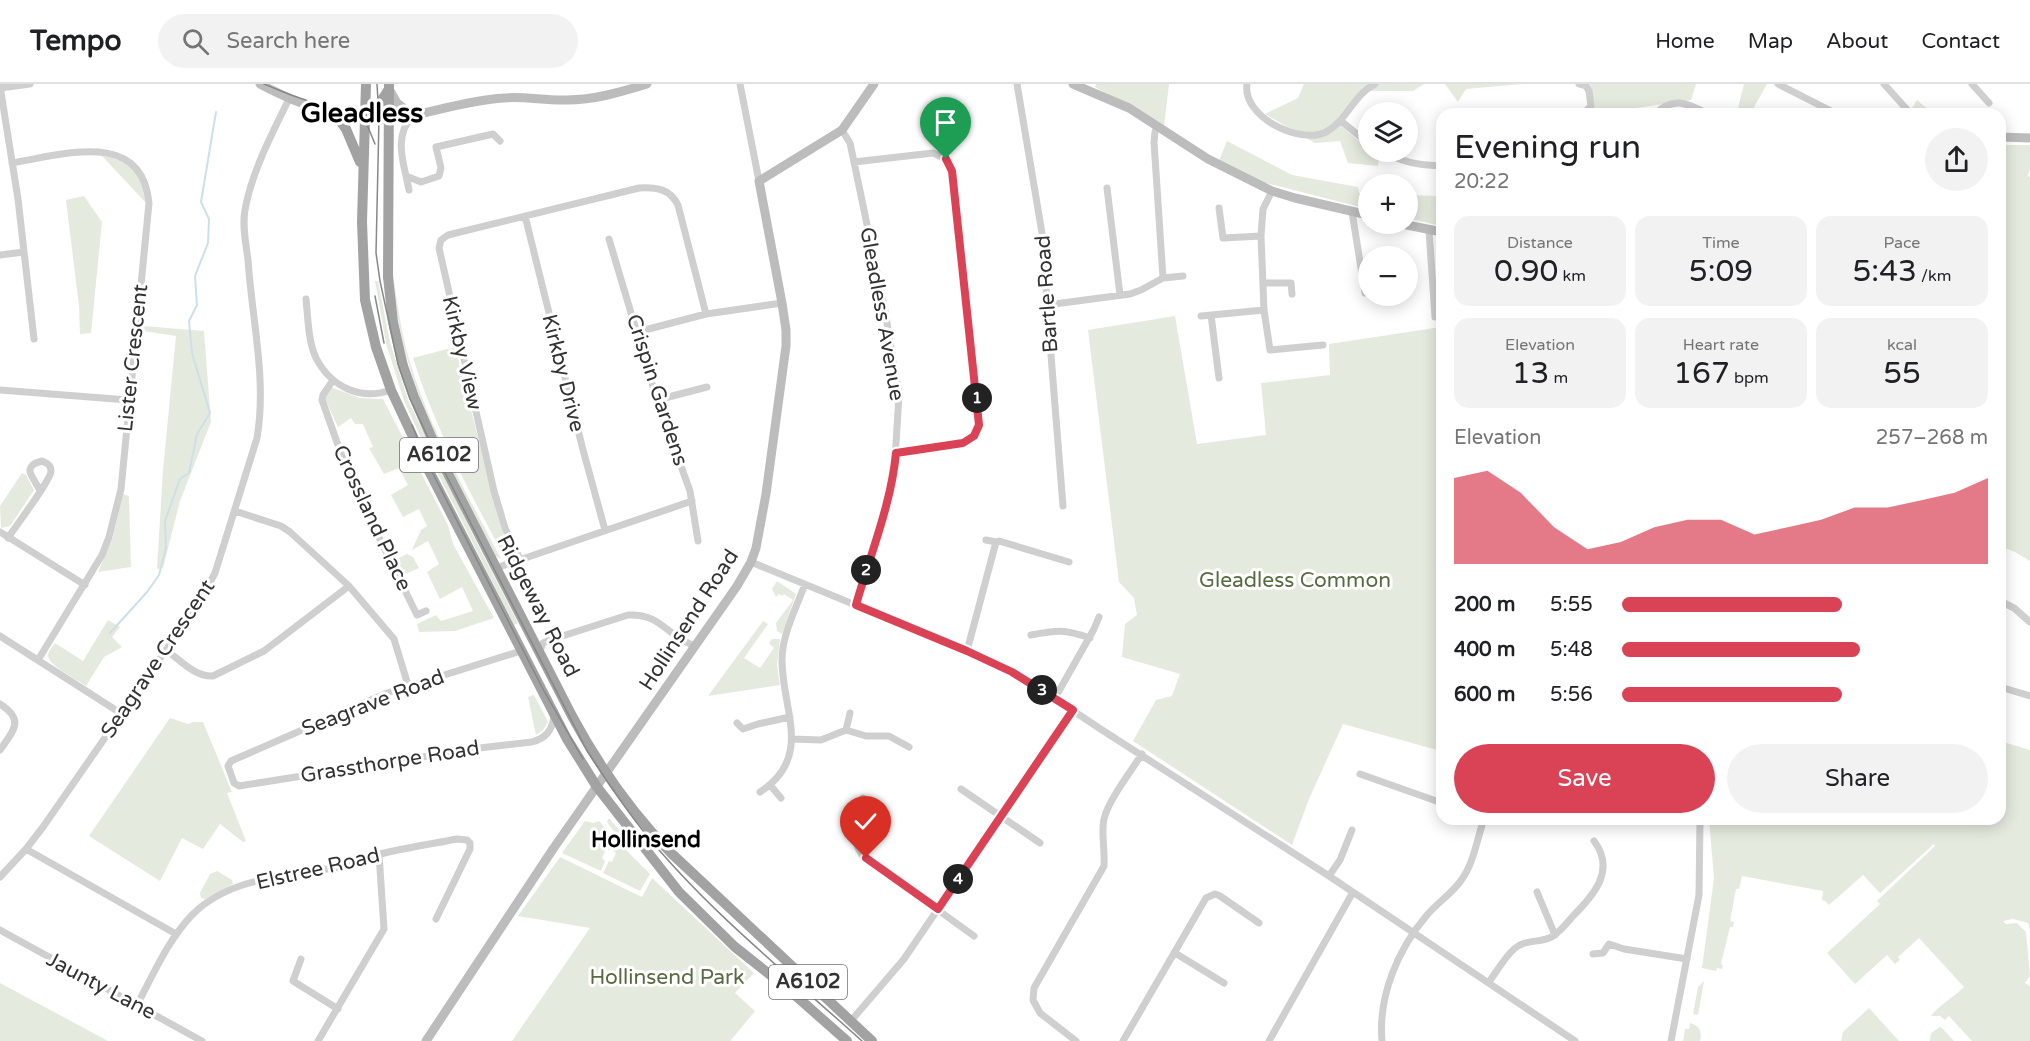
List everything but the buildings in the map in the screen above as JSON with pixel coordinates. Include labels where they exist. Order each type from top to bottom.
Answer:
[{"type":"highway","name":"Ridgeway Road","points":[[366,84],[362,171],[362,258],[365,300],[376,347],[390,390],[428,470],[554,716],[597,787],[690,904],[735,947],[788,989],[847,1041]]},
{"type":"highway","name":"Ridgeway Road","points":[[389,86],[387,251],[397,344],[427,430],[496,568],[585,740],[624,801],[663,845],[872,1041]]},
{"type":"highway","points":[[364,117],[378,106],[389,86]]},
{"type":"highway","points":[[335,114],[350,135],[362,171]]},
{"type":"main road","points":[[260,84],[289,99],[335,114],[390,118],[501,98],[567,100],[593,98],[646,84]]},
{"type":"main road","points":[[759,181],[842,130],[874,84]]},
{"type":"main road","points":[[1073,84],[1121,105],[1208,159],[1272,191],[1358,213]]},
{"type":"main road","points":[[389,86],[397,103],[413,115]]},
{"type":"main road","points":[[2006,137],[2030,138]]},
{"type":"main road","name":"Hollinsend Road","points":[[426,1041],[501,927],[737,586],[751,562],[756,548],[766,494],[786,346],[782,303],[759,181]]},
{"type":"main road","points":[[1418,228],[1436,231]]},
{"type":"street","points":[[30,84],[0,87],[34,339]]},
{"type":"street","name":"Hollinsend Road","points":[[740,84],[759,181]]},
{"type":"street","name":"Bartle Road","points":[[1017,84],[1044,245],[1063,506]]},
{"type":"street","points":[[1247,84],[1247,99],[1266,121],[1306,136],[1324,134],[1341,121],[1363,91],[1375,84]]},
{"type":"street","points":[[1579,84],[1586,86],[1590,97],[1591,106],[1589,108]]},
{"type":"street","points":[[1779,84],[1825,108]]},
{"type":"street","points":[[1884,84],[1906,108]]},
{"type":"street","points":[[1972,84],[1989,104]]},
{"type":"street","name":"Seagrave Crescent","points":[[0,877],[26,849],[208,588],[235,511],[257,438],[260,418],[260,378],[251,304],[245,211],[262,156],[289,99]]},
{"type":"street","points":[[1664,108],[1672,103],[1682,102],[1696,108]]},
{"type":"street","points":[[409,190],[401,142],[405,125],[413,115]]},
{"type":"street","points":[[1341,121],[1358,135]]},
{"type":"street","points":[[1157,126],[1154,142],[1163,278]]},
{"type":"street","name":"Gleadless Avenue","points":[[842,130],[850,143],[854,162],[897,378],[899,408],[894,476],[856,605]]},
{"type":"street","points":[[406,176],[421,182],[439,176],[441,168],[436,147],[493,135],[500,141]]},
{"type":"street","name":"Lister Crescent","points":[[12,163],[90,151],[113,153],[136,166],[148,189],[149,203],[121,489],[116,513],[102,555],[38,660]]},
{"type":"street","points":[[854,162],[933,153],[946,159],[952,171],[979,425],[974,436],[963,443],[896,453]]},
{"type":"street","points":[[1410,162],[1436,166]]},
{"type":"street","points":[[525,216],[639,188],[661,189],[674,197],[678,206],[706,314]]},
{"type":"street","points":[[1107,188],[1120,295]]},
{"type":"street","points":[[1272,191],[1263,209],[1261,236],[1264,310],[1270,350],[1323,345]]},
{"type":"street","points":[[1219,208],[1223,238],[1261,236]]},
{"type":"street","points":[[1352,212],[1358,249]]},
{"type":"street","name":"Kirkby View","points":[[520,559],[505,528],[494,491],[439,248],[441,240],[448,235],[525,216]]},
{"type":"street","name":"Kirkby Drive","points":[[525,216],[605,530]]},
{"type":"street","points":[[1429,230],[1435,317]]},
{"type":"street","name":"Crispin Gardens","points":[[609,239],[657,400],[687,482],[698,541]]},
{"type":"street","points":[[0,255],[24,252]]},
{"type":"street","points":[[1047,305],[1120,295],[1141,290],[1163,278],[1183,276]]},
{"type":"street","points":[[1263,284],[1291,283],[1292,294]]},
{"type":"street","points":[[306,299],[316,359],[333,380],[346,389],[364,394],[380,394],[390,390]]},
{"type":"street","points":[[637,332],[706,314],[782,303]]},
{"type":"street","points":[[1201,316],[1264,310]]},
{"type":"street","points":[[1210,315],[1219,378]]},
{"type":"street","name":"Crossland Place","points":[[333,380],[323,394],[322,400],[349,476],[417,615],[426,611]]},
{"type":"street","points":[[657,400],[707,387]]},
{"type":"street","points":[[0,390],[128,400]]},
{"type":"street","points":[[8,537],[40,491]]},
{"type":"street","points":[[496,568],[692,501]]},
{"type":"street","points":[[235,511],[281,526],[349,586],[394,639],[408,685]]},
{"type":"street","points":[[0,532],[85,585]]},
{"type":"street","points":[[986,540],[999,541],[1069,562]]},
{"type":"street","points":[[967,651],[996,542]]},
{"type":"street","points":[[751,562],[967,651],[1012,672],[1329,876],[1575,1041]]},
{"type":"street","points":[[760,792],[784,770],[790,750],[792,739],[782,659],[785,638],[805,585]]},
{"type":"street","points":[[166,650],[197,673],[213,676],[264,651],[349,586]]},
{"type":"street","points":[[2006,604],[2030,622]]},
{"type":"street","points":[[540,653],[543,643],[628,615],[639,615],[655,620],[676,637],[694,646]]},
{"type":"street","points":[[1055,698],[1090,638],[1099,617]]},
{"type":"street","points":[[1031,635],[1062,630],[1090,638]]},
{"type":"street","points":[[0,636],[122,714]]},
{"type":"street","name":"Seagrave Road","points":[[229,763],[387,693],[521,651]]},
{"type":"street","points":[[2006,689],[2030,696]]},
{"type":"street","points":[[0,704],[11,711],[15,716],[16,724],[0,750]]},
{"type":"street","points":[[850,1022],[904,959],[1073,710]]},
{"type":"street","points":[[846,730],[850,713]]},
{"type":"street","name":"Grassthorpe Road","points":[[229,763],[234,783],[239,786],[539,740],[549,733],[554,716]]},
{"type":"street","points":[[737,723],[743,729],[790,717]]},
{"type":"street","points":[[792,739],[821,740],[846,730],[866,736],[889,736],[909,747]]},
{"type":"street","points":[[1076,1041],[1040,1013],[1032,1000],[1034,988],[1104,866],[1105,849],[1102,831],[1106,811],[1142,754]]},
{"type":"street","points":[[1360,774],[1436,801]]},
{"type":"street","points":[[770,785],[781,798]]},
{"type":"street","points":[[961,789],[1040,843]]},
{"type":"street","points":[[863,798],[854,828],[860,852],[873,864],[974,936]]},
{"type":"street","points":[[1382,1041],[1384,999],[1399,960],[1413,933],[1464,876],[1482,825]]},
{"type":"street","points":[[1671,1041],[1699,895],[1701,825]]},
{"type":"street","points":[[1329,876],[1343,854],[1352,830]]},
{"type":"street","name":"Elstree Road","points":[[137,1005],[176,933],[208,901],[241,886],[358,864],[380,854],[457,839],[467,840],[470,843],[470,849],[436,919]]},
{"type":"street","points":[[1489,982],[1514,949],[1527,942],[1545,940],[1554,935],[1590,898],[1599,884],[1604,863],[1594,841]]},
{"type":"street","points":[[26,849],[176,933]]},
{"type":"street","points":[[318,1041],[384,929],[380,854]]},
{"type":"street","points":[[1269,1041],[1353,892]]},
{"type":"street","points":[[1537,892],[1554,935]]},
{"type":"street","points":[[1124,1041],[1209,895],[1220,896],[1259,923]]},
{"type":"street","name":"Jaunty Lane","points":[[0,930],[202,1041]]},
{"type":"street","points":[[1593,954],[1603,953],[1608,944],[1624,949],[1687,959]]},
{"type":"street","points":[[1175,953],[1224,983]]},
{"type":"street","points":[[301,959],[293,981],[338,1009]]},
{"type":"green space","points":[[1096,84],[1169,84],[1164,127],[1095,87]]},
{"type":"green space","points":[[1304,84],[1424,84],[1413,91],[1369,91],[1339,124],[1358,140],[1358,162],[1378,162],[1378,166],[1348,163],[1340,141],[1315,143],[1265,114],[1298,98]]},
{"type":"green space","points":[[1445,84],[1522,84],[1466,89],[1458,102]]},
{"type":"green space","points":[[1585,84],[1696,84],[1691,100],[1636,108],[1588,108]]},
{"type":"green space","points":[[1744,84],[1767,84],[1753,108],[1738,108]]},
{"type":"green space","points":[[1917,100],[1926,108],[1912,108]]},
{"type":"green space","points":[[1227,141],[1292,175],[1358,187],[1358,206],[1258,181],[1219,161]]},
{"type":"green space","points":[[2006,145],[2030,145],[2028,175],[2030,178],[2030,561],[2006,548]]},
{"type":"green space","points":[[102,156],[120,161],[135,171],[143,184],[145,202]]},
{"type":"green space","points":[[1418,195],[1436,196],[1436,225],[1418,221]]},
{"type":"green space","points":[[84,196],[102,222],[91,333],[80,334],[79,306],[66,200]]},
{"type":"green space","points":[[393,273],[404,338],[417,385],[450,461],[501,559],[494,555],[452,472],[416,387],[400,328]]},
{"type":"green space","points":[[375,281],[378,281],[390,342],[408,400],[518,623],[514,625],[404,401],[386,343]]},
{"type":"green space","name":"Gleadless Common","points":[[1175,316],[1197,444],[1266,435],[1261,383],[1330,375],[1329,344],[1436,328],[1436,750],[1343,724],[1309,799],[1292,845],[1133,741],[1156,700],[1172,696],[1180,674],[1122,657],[1125,624],[1137,615],[1134,598],[1119,582],[1088,330]]},
{"type":"green space","points":[[144,326],[204,331],[211,422],[180,501],[163,568],[157,569],[163,470],[176,336],[143,331]]},
{"type":"green space","points":[[455,347],[501,528],[510,546],[505,558],[466,485],[443,435],[413,358]]},
{"type":"green space","points":[[328,386],[360,398],[383,399],[448,525],[453,544],[494,618],[455,631],[419,632],[417,624],[436,615],[441,621],[473,611],[462,587],[440,599],[427,572],[439,564],[428,541],[412,550],[421,530],[427,526],[419,509],[403,517],[391,495],[408,485],[399,468],[384,474],[369,448],[373,447],[363,424],[355,424],[351,418],[338,427],[324,397]]},
{"type":"green space","points":[[22,473],[26,475],[34,490],[10,526],[1,528],[0,506]]},
{"type":"green space","points":[[123,494],[129,496],[131,567],[98,572],[113,537]]},
{"type":"green space","points":[[407,554],[413,557],[419,568],[403,575],[395,560]]},
{"type":"green space","points":[[777,581],[796,594],[782,634],[777,631],[776,623],[793,600],[784,594],[776,597],[772,589]]},
{"type":"green space","points":[[108,620],[120,627],[112,637],[122,647],[104,657],[86,686],[58,668],[50,660],[49,652],[55,643],[83,661]]},
{"type":"green space","points":[[763,621],[768,624],[744,658],[760,668],[774,648],[769,643],[772,639],[780,639],[777,665],[780,685],[708,696]]},
{"type":"green space","points":[[534,695],[548,722],[536,735],[528,697]]},
{"type":"green space","points":[[170,718],[188,724],[203,722],[232,792],[227,793],[246,841],[243,842],[220,824],[203,849],[182,838],[160,881],[89,836]]},
{"type":"green space","points":[[2006,743],[2030,750],[2030,930],[2028,923],[2013,919],[2003,921],[2006,924],[2017,923],[2026,932],[2030,976],[2025,983],[2030,986],[2030,1041],[1972,1041],[1949,1016],[1945,1020],[1940,1016],[1931,1016],[1964,987],[1919,938],[1898,957],[1900,960],[1895,964],[1887,955],[1855,984],[1827,953],[1880,904],[1877,901],[1935,846],[1934,844],[1880,893],[1863,875],[1829,905],[1822,900],[1823,891],[1742,876],[1739,889],[1736,889],[1730,921],[1734,922],[1733,927],[1730,927],[1721,964],[1722,969],[1717,968],[1716,971],[1702,968],[1714,878],[1710,825],[2006,825]]},
{"type":"green space","points":[[609,818],[631,846],[624,843],[615,833],[607,822]]},
{"type":"green space","points":[[585,821],[593,823],[599,821],[612,836],[613,844],[610,850],[606,849],[602,858],[605,861],[601,871],[562,853]]},
{"type":"green space","points":[[620,844],[650,874],[640,891],[603,873],[616,853],[613,851],[615,845]]},
{"type":"green space","name":"Hollinsend Park","points":[[560,857],[642,897],[652,878],[754,973],[735,993],[755,1011],[732,1041],[512,1041],[590,928],[518,916]]},
{"type":"green space","points":[[217,871],[232,880],[233,884],[205,899],[201,898],[200,893],[210,874]]},
{"type":"green space","points":[[1704,981],[1698,1015],[1693,1014],[1698,987]]},
{"type":"green space","points":[[0,983],[108,1041],[0,1041]]},
{"type":"green space","points":[[1869,1008],[1899,1041],[1841,1041],[1843,1032]]},
{"type":"green space","points":[[1690,1023],[1700,1029],[1700,1041],[1683,1041],[1685,1029],[1689,1029]]},
{"type":"green space","points":[[1940,1027],[1954,1041],[1930,1041],[1931,1033]]},
{"type":"waterway","points":[[110,633],[147,592],[159,575],[166,547],[165,521],[180,479],[189,473],[197,434],[210,413],[192,353],[189,321],[197,305],[195,276],[208,243],[209,219],[201,202],[216,112]]},
{"type":"tram line","points":[[264,84],[358,118],[368,127],[375,144]]},
{"type":"tram line","points":[[377,84],[379,118],[376,253],[380,281],[398,364],[410,399],[440,463],[586,749],[629,812],[668,861],[721,915],[862,1041]]},
{"type":"tram line","points":[[375,296],[384,343]]},
{"type":"tram line","points":[[412,425],[430,468],[544,691],[583,759]]},
{"type":"district","name":"Gleadless","points":[[362,113]]},
{"type":"district","name":"Hollinsend","points":[[646,840]]},
{"type":"route","points":[[866,858],[938,909],[1073,710],[1012,672],[856,605],[888,501],[894,476],[896,453],[969,441],[979,425],[952,171],[946,159]]}]
